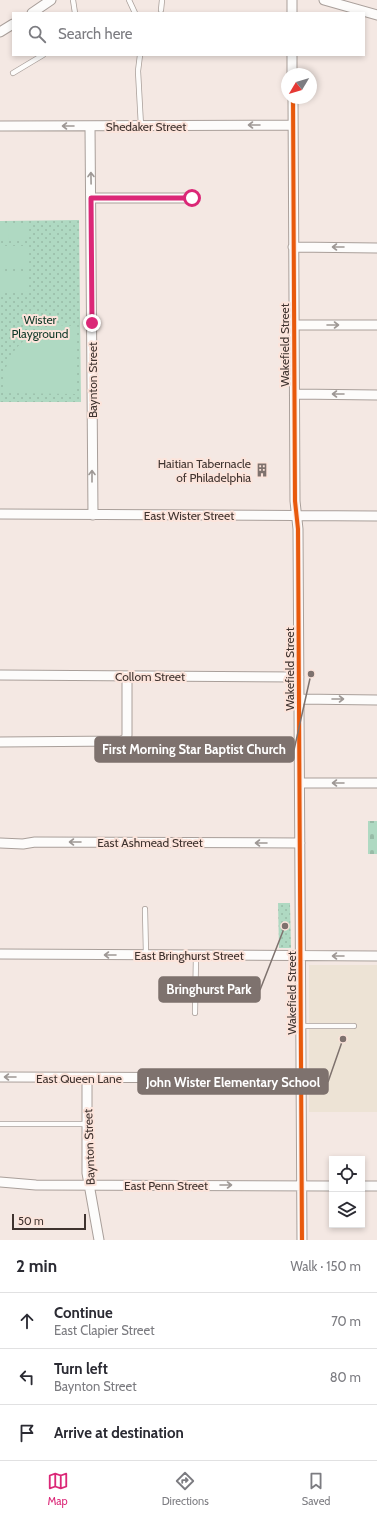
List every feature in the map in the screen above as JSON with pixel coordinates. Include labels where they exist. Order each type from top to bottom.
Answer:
[{"type":"street","points":[[33,12],[51,0]]},
{"type":"street","points":[[292,0],[292,12]]},
{"type":"street","points":[[324,0],[377,15]]},
{"type":"street","points":[[0,32],[12,25]]},
{"type":"street","points":[[292,56],[292,68]]},
{"type":"street","name":"Wakefield Street","points":[[293,104],[293,248],[300,783],[302,1240]]},
{"type":"street","name":"Shedaker Street","points":[[0,126],[293,125]]},
{"type":"street","name":"Baynton Street","points":[[90,126],[92,515]]},
{"type":"street","points":[[91,198],[192,198]]},
{"type":"street","points":[[293,248],[377,248]]},
{"type":"street","points":[[294,324],[377,325]]},
{"type":"street","points":[[295,394],[377,395]]},
{"type":"street","name":"East Wister Street","points":[[0,514],[377,516]]},
{"type":"street","name":"Collom Street","points":[[0,675],[299,677]]},
{"type":"street","points":[[0,742],[121,741],[126,739],[127,676]]},
{"type":"street","points":[[299,699],[377,700]]},
{"type":"street","points":[[300,783],[377,783]]},
{"type":"street","name":"East Ashmead Street","points":[[0,843],[300,843]]},
{"type":"street","name":"East Bringhurst Street","points":[[0,954],[377,956]]},
{"type":"street","name":"East Queen Lane","points":[[0,1077],[301,1078]]},
{"type":"street","name":"Baynton Street","points":[[87,1078],[87,1173],[97,1239]]},
{"type":"street","name":"East Penn Street","points":[[0,1182],[36,1185],[329,1186]]},
{"type":"street","points":[[365,1186],[377,1186]]},
{"type":"lane","points":[[73,0],[75,12]]},
{"type":"lane","points":[[129,0],[135,12]]},
{"type":"lane","points":[[161,10],[162,0]]},
{"type":"lane","points":[[13,73],[41,56]]},
{"type":"lane","points":[[140,56],[138,70],[141,126]]},
{"type":"lane","points":[[145,909],[146,955]]},
{"type":"lane","points":[[195,1013],[196,955]]},
{"type":"lane","points":[[301,1026],[354,1026]]},
{"type":"lane","points":[[0,1124],[87,1124]]},
{"type":"shaded area","points":[[309,965],[377,965],[377,1112],[309,1112]]},
{"type":"green space","name":"Wister Playground","points":[[79,220],[81,402],[0,402],[0,221]]},
{"type":"green space","points":[[0,224],[8,224],[8,241],[0,241]]},
{"type":"green space","points":[[8,224],[28,224],[29,240],[9,241]]},
{"type":"green space","points":[[0,246],[27,246],[27,268],[0,268]]},
{"type":"green space","points":[[27,271],[27,293],[0,293],[0,272]]},
{"type":"green space","points":[[57,325],[75,326],[75,394],[3,393],[3,380],[6,368],[16,348],[34,333]]},
{"type":"green space","points":[[368,821],[377,821],[377,854],[368,854]]},
{"type":"green space","points":[[278,903],[290,903],[291,948],[279,948]]},
{"type":"cycle path","points":[[293,104],[295,501],[298,529],[302,1240]]},
{"type":"place","name":"Haitian Tabernacle of Philadelphia","points":[[262,470]]},
{"type":"place","name":"First Morning Star Baptist Church","points":[[311,674]]},
{"type":"place","name":"Bringhurst Park","points":[[285,926]]},
{"type":"place","name":"John Wister Elementary School","points":[[343,1039]]},
{"type":"route","points":[[92,323],[91,198],[192,198]]}]
